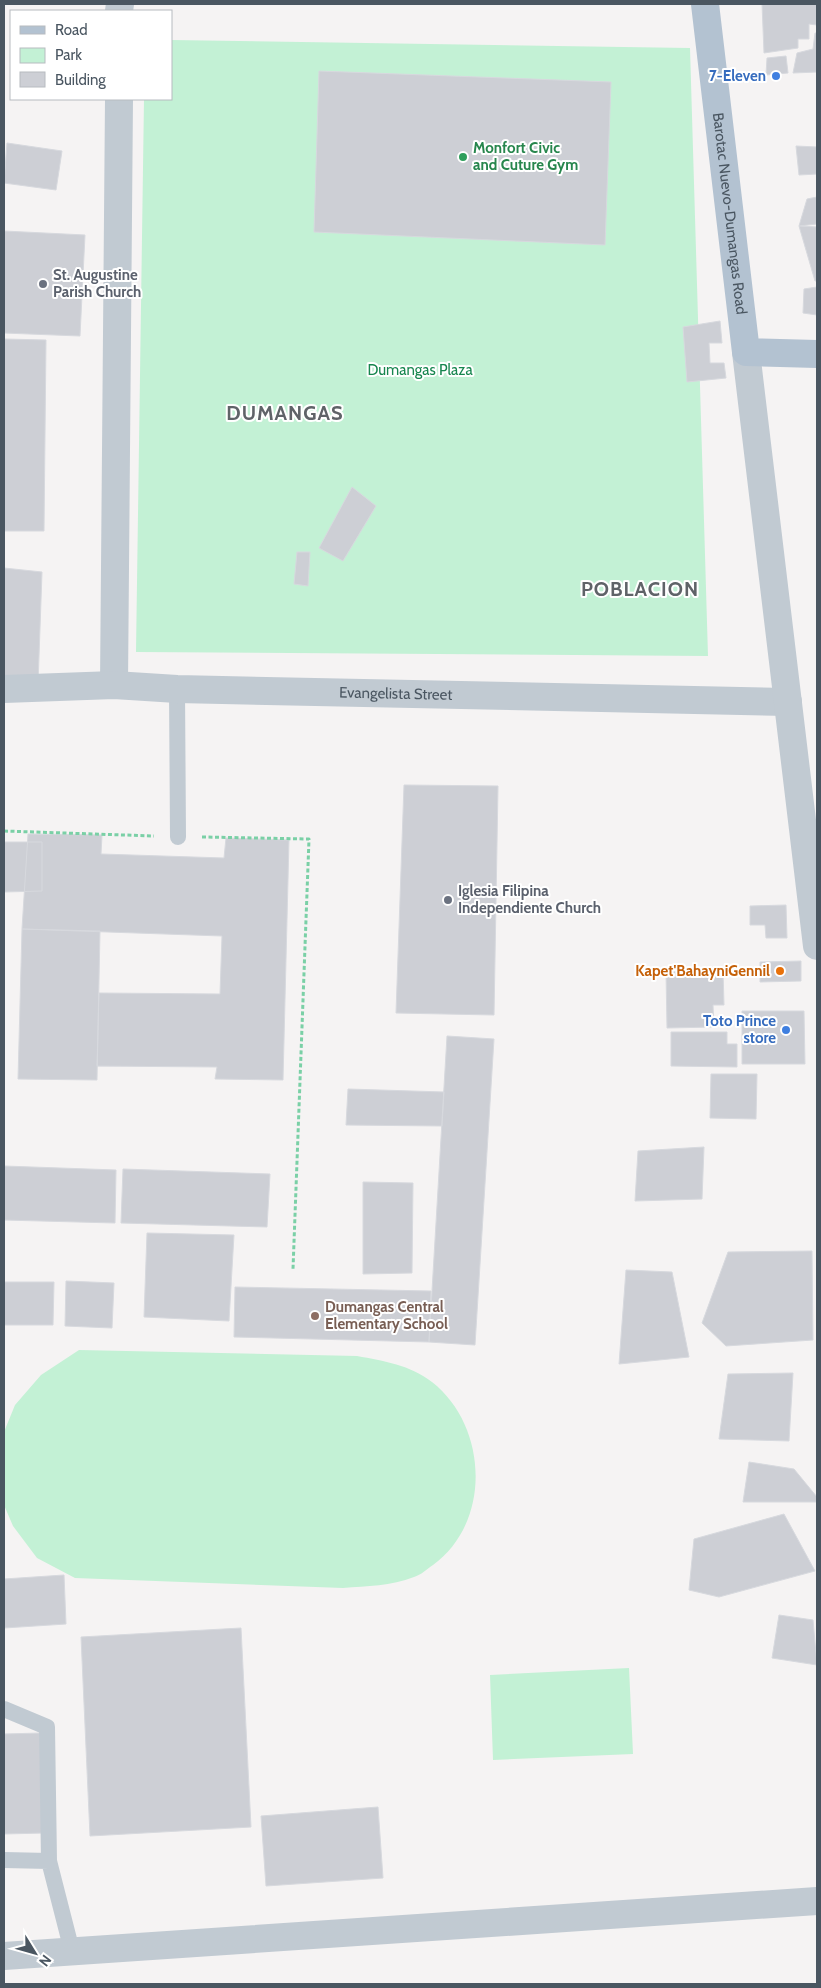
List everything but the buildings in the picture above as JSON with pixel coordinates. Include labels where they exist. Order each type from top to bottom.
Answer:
[{"type":"main road","name":"Barotac Nuevo-Dumangas Road","points":[[705,4],[746,352]]},
{"type":"main road","points":[[746,352],[817,354]]},
{"type":"street","points":[[114,685],[119,100]]},
{"type":"street","points":[[746,352],[817,946]]},
{"type":"street","name":"Evangelista Street","points":[[4,689],[114,685],[177,689],[788,702]]},
{"type":"street","points":[[4,1956],[817,1901]]},
{"type":"lane","points":[[177,689],[178,837]]},
{"type":"lane","points":[[4,1709],[47,1727],[48,1861],[72,1951]]},
{"type":"lane","points":[[4,1860],[48,1861]]},
{"type":"path","points":[[4,831],[309,839],[293,1269]]},
{"type":"green space","name":"Dumangas Plaza","points":[[172,40],[690,48],[708,656],[136,652],[144,100],[172,100]]},
{"type":"green space","points":[[79,1350],[357,1356],[396,1364],[415,1371],[432,1382],[451,1401],[464,1423],[472,1448],[476,1474],[473,1500],[466,1524],[452,1547],[433,1565],[417,1576],[388,1584],[343,1588],[75,1578],[37,1558],[13,1526],[4,1505],[4,1432],[15,1405],[41,1375]]},
{"type":"green space","points":[[629,1668],[633,1754],[493,1760],[490,1675]]},
{"type":"place","name":"7-Eleven","points":[[776,76]]},
{"type":"place","name":"Monfort Civic and Cuture Gym","points":[[463,157]]},
{"type":"place","name":"St. Augustine Parish Church","points":[[43,284]]},
{"type":"place","name":"Iglesia Filipina Independiente Church","points":[[448,900]]},
{"type":"place","name":"Kapet'BahayniGennil","points":[[780,971]]},
{"type":"place","name":"Toto Prince store","points":[[786,1030]]},
{"type":"place","name":"Dumangas Central Elementary School","points":[[315,1316]]},
{"type":"district","name":"DUMANGAS","points":[[285,413]]},
{"type":"district","name":"POBLACION","points":[[640,589]]}]
